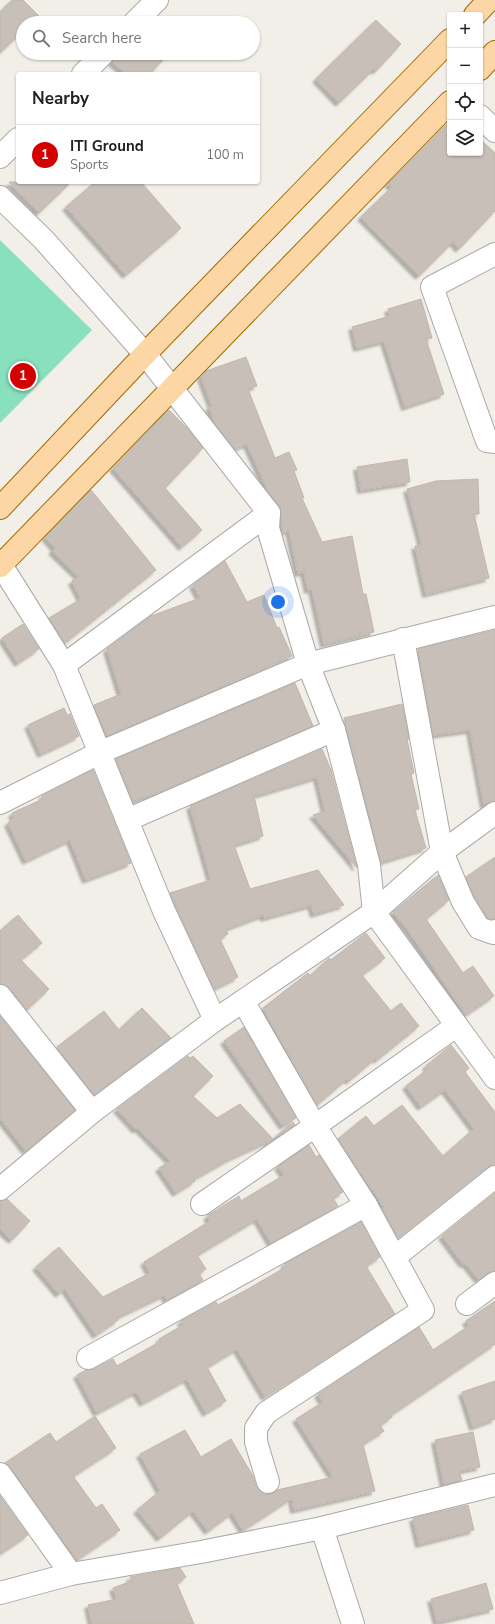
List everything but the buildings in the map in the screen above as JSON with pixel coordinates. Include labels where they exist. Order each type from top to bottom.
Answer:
[{"type":"main road","points":[[478,12],[489,0]]},
{"type":"main road","points":[[0,508],[145,354],[447,43]]},
{"type":"main road","points":[[483,66],[495,52]]},
{"type":"main road","points":[[0,565],[447,105]]},
{"type":"street","points":[[141,16],[157,0]]},
{"type":"street","points":[[85,72],[97,60]]},
{"type":"street","points":[[483,119],[495,131]]},
{"type":"street","points":[[0,157],[16,141]]},
{"type":"street","points":[[0,197],[44,240],[145,354],[269,513],[268,528],[308,664],[334,730],[369,865],[374,912],[495,1078]]},
{"type":"street","points":[[495,254],[432,286],[487,441],[495,442]]},
{"type":"street","points":[[64,665],[269,513]]},
{"type":"street","points":[[0,565],[64,665],[101,752],[164,911],[216,1020]]},
{"type":"street","points":[[0,803],[101,752],[308,664],[495,617]]},
{"type":"street","points":[[403,639],[442,852],[463,902],[479,928],[493,933],[495,931]]},
{"type":"street","points":[[127,820],[334,730]]},
{"type":"street","points":[[0,1189],[92,1112],[216,1020],[374,912],[442,852],[495,813]]},
{"type":"street","points":[[0,996],[92,1112]]},
{"type":"street","points":[[243,1001],[315,1126],[366,1205],[423,1310],[266,1413],[256,1428],[256,1442],[268,1482]]},
{"type":"street","points":[[202,1204],[456,1026]]},
{"type":"street","points":[[395,1257],[495,1177]]},
{"type":"street","points":[[88,1358],[366,1205]]},
{"type":"street","points":[[466,1304],[495,1283]]},
{"type":"street","points":[[0,1474],[71,1574]]},
{"type":"street","points":[[0,1592],[71,1574],[201,1552],[322,1528],[495,1485]]},
{"type":"street","points":[[322,1528],[353,1624]]},
{"type":"green space","points":[[0,240],[92,330],[0,423]]},
{"type":"place","name":"ITI Ground","points":[[23,376]]}]
